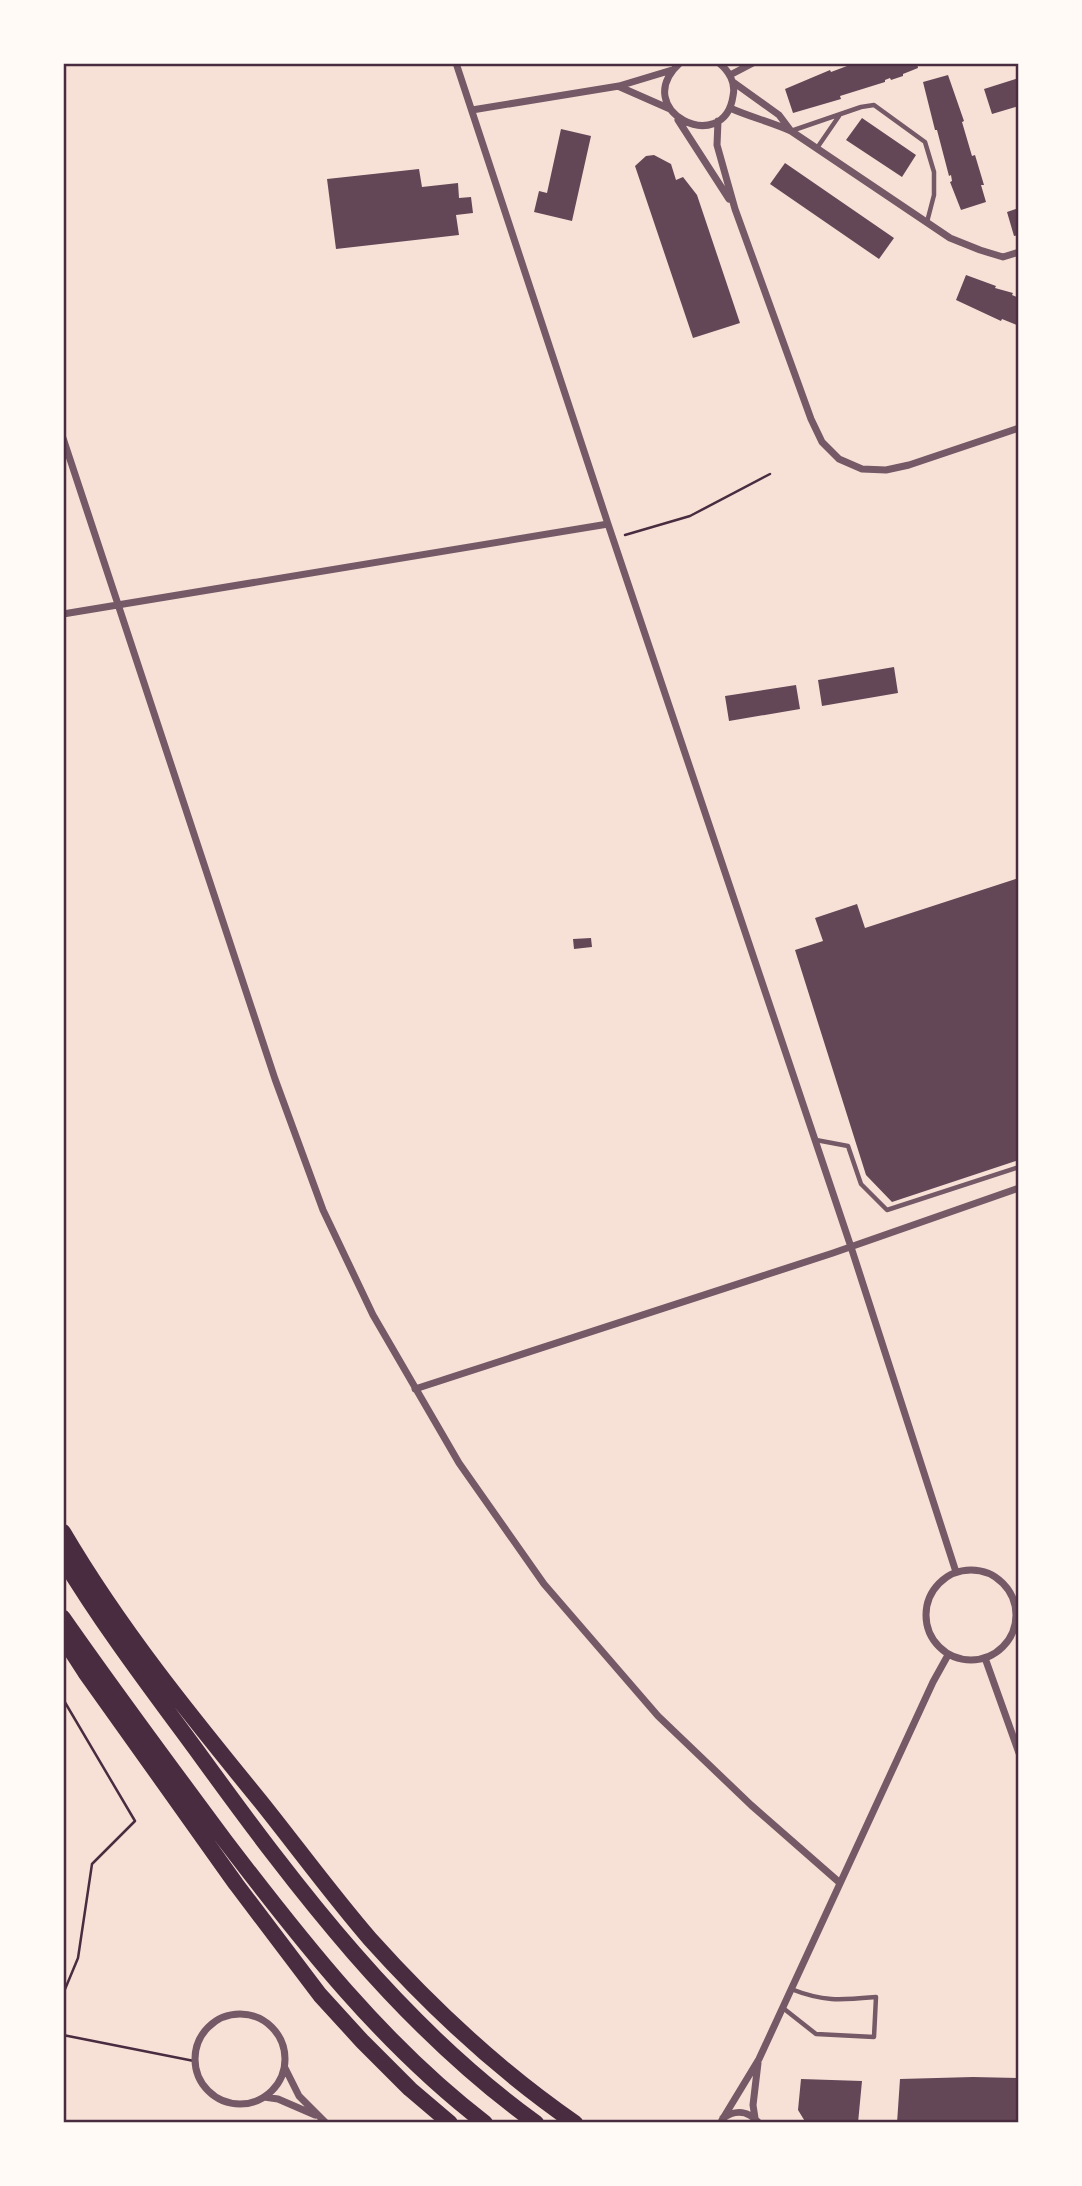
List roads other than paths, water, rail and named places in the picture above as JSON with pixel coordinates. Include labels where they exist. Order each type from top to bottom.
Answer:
[{"type":"highway","points":[[63,1532],[143,1654],[369,1937],[457,2030],[512,2077],[575,2123]]},
{"type":"highway","points":[[63,1559],[116,1639],[209,1768],[298,1886],[362,1963],[407,2013],[454,2057],[536,2123]]},
{"type":"highway","points":[[63,1618],[275,1906],[330,1973],[373,2021],[419,2066],[485,2123]]},
{"type":"highway","points":[[63,1638],[236,1884],[320,1995],[410,2089],[450,2123]]},
{"type":"street","points":[[456,63],[956,1572]]},
{"type":"street","points":[[680,63],[667,79],[666,100],[735,209]]},
{"type":"street","points":[[719,63],[731,78],[779,115],[791,131]]},
{"type":"street","points":[[731,78],[753,63]]},
{"type":"street","points":[[472,110],[619,86],[672,70]]},
{"type":"street","points":[[676,117],[692,125],[709,125],[718,121],[730,108],[734,91],[731,78]]},
{"type":"street","points":[[619,86],[670,109]]},
{"type":"street","points":[[730,108],[750,118],[766,120],[791,131],[950,238],[1003,257],[1019,252]]},
{"type":"street","points":[[718,121],[717,145],[735,209],[811,419],[822,442],[839,459],[862,469],[886,470],[909,465],[1019,428]]},
{"type":"street","points":[[63,438],[275,1079],[323,1210],[373,1315],[459,1464],[544,1584],[658,1716],[751,1805],[840,1883]]},
{"type":"street","points":[[63,614],[608,524]]},
{"type":"street","points":[[415,1389],[850,1247],[1019,1188]]},
{"type":"street","points":[[976,1570],[990,1574],[1003,1582],[1013,1597],[1016,1619],[1013,1632],[1000,1650],[985,1658],[972,1661],[948,1655],[930,1635],[925,1614],[928,1600],[934,1588],[956,1572],[976,1570]]},
{"type":"street","points":[[721,2121],[759,2059],[933,1682],[948,1655]]},
{"type":"street","points":[[985,1658],[1019,1753]]},
{"type":"street","points":[[243,2013],[258,2017],[271,2026],[280,2038],[285,2052],[285,2068],[270,2094],[256,2102],[241,2105],[226,2102],[205,2089],[197,2076],[194,2061],[196,2045],[203,2032],[214,2021],[243,2013]]},
{"type":"street","points":[[757,2121],[752,2105],[759,2059]]},
{"type":"street","points":[[285,2068],[299,2096],[323,2120]]},
{"type":"street","points":[[263,2097],[294,2104],[323,2120]]},
{"type":"street","points":[[721,2121],[731,2113],[738,2112],[749,2114],[757,2121]]},
{"type":"lane","points":[[791,131],[874,105],[926,142],[934,172],[934,195],[926,223]]},
{"type":"lane","points":[[817,148],[839,115]]},
{"type":"lane","points":[[815,1140],[848,1146],[861,1184],[887,1210],[1019,1167]]},
{"type":"lane","points":[[783,2008],[817,2034],[874,2037],[876,1997],[834,2000],[813,1997],[791,1989]]}]
